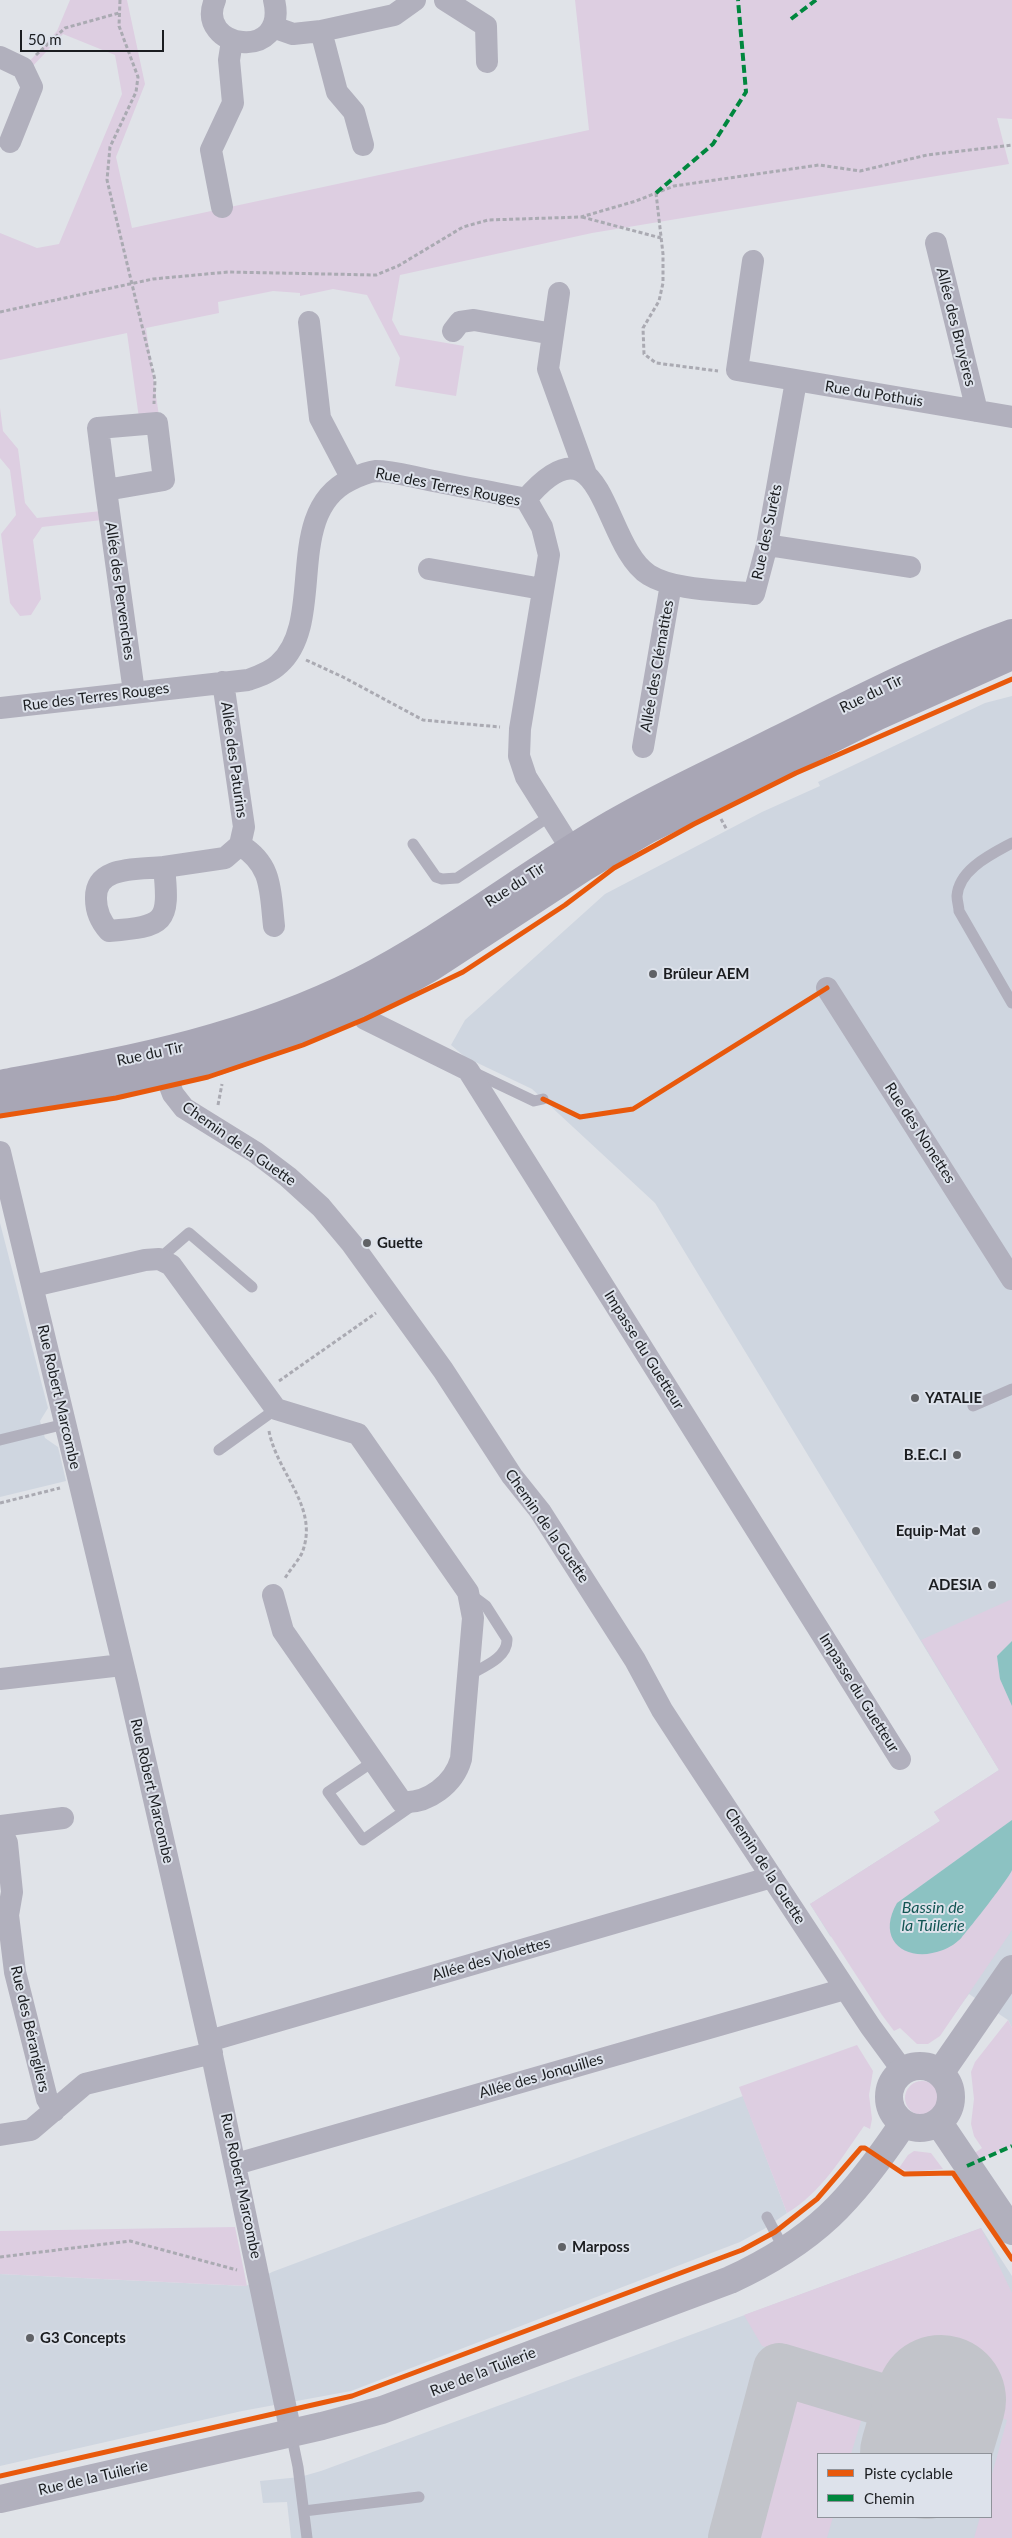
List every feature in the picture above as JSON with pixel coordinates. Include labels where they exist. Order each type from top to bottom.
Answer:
[{"type":"main road","name":"Rue du Tir","points":[[577,858],[644,806],[869,695],[973,647],[1012,633]]},
{"type":"main road","name":"Rue du Tir","points":[[0,1084],[245,1052],[353,997],[409,954],[577,858],[673,817],[936,688],[1012,656]]},
{"type":"main road","name":"Rue du Tir","points":[[0,1103],[163,1063]]},
{"type":"street","points":[[215,0],[213,18],[220,32],[232,41],[248,43],[262,38],[273,27],[277,12],[274,0]]},
{"type":"street","points":[[273,27],[293,34],[321,31],[394,16],[415,0]]},
{"type":"street","points":[[445,0],[486,26],[487,62]]},
{"type":"street","points":[[321,31],[337,92],[354,112],[363,145]]},
{"type":"street","points":[[222,207],[211,150],[233,102],[229,60],[232,41]]},
{"type":"street","points":[[0,57],[23,68],[32,87],[10,142]]},
{"type":"street","name":"Allée des Bruyères","points":[[936,242],[977,411]]},
{"type":"street","points":[[737,370],[753,261]]},
{"type":"street","name":"Rue des Surêts","points":[[559,293],[548,369],[586,474],[599,491],[630,555],[649,575],[671,584],[754,594],[767,544],[796,381]]},
{"type":"street","points":[[453,331],[460,322],[474,320],[553,334]]},
{"type":"street","points":[[309,322],[320,418],[352,479]]},
{"type":"street","name":"Rue du Pothuis","points":[[737,370],[1012,418]]},
{"type":"street","points":[[106,490],[164,480],[157,423],[149,423]]},
{"type":"street","name":"Allée des Pervenches","points":[[134,692],[98,428],[149,423]]},
{"type":"street","points":[[526,499],[553,472],[574,468],[586,474]]},
{"type":"street","name":"Rue des Terres Rouges","points":[[0,708],[248,680],[263,675],[279,664],[296,638],[314,526],[328,497],[340,485],[352,479],[376,471],[526,499],[547,540],[549,555],[518,745],[522,767],[577,858]]},
{"type":"street","points":[[767,544],[910,567]]},
{"type":"street","points":[[428,569],[542,589]]},
{"type":"street","name":"Allée des Clématites","points":[[643,747],[671,584]]},
{"type":"street","points":[[936,688],[964,668],[1012,647]]},
{"type":"street","name":"Allée des Paturins","points":[[223,682],[244,827],[240,845]]},
{"type":"street","points":[[164,867],[225,858],[240,845],[258,858],[264,866],[269,882],[274,926]]},
{"type":"street","name":"Rue des Nonettes","points":[[827,988],[1012,1279]]},
{"type":"street","points":[[353,997],[365,1019],[468,1070]]},
{"type":"street","name":"Chemin de la Guette","points":[[163,1063],[178,1101],[255,1152],[305,1191],[336,1225],[384,1288],[443,1370],[512,1476],[540,1511],[635,1660],[662,1710],[845,1989],[903,2071]]},
{"type":"street","name":"Impasse du Guetteur","points":[[468,1070],[900,1759]]},
{"type":"street","name":"Rue Robert Marcombe","points":[[0,1152],[6,1201],[33,1286],[210,2047],[291,2434]]},
{"type":"street","points":[[33,1286],[145,1260],[159,1259],[172,1265],[269,1406],[358,1434],[468,1592],[473,1618],[461,1759],[457,1772],[450,1783],[416,1803],[402,1802],[283,1631],[273,1595]]},
{"type":"street","points":[[0,1679],[122,1665]]},
{"type":"street","points":[[0,1827],[63,1818]]},
{"type":"street","name":"Rue des Bérangliers","points":[[0,1827],[7,1843],[12,1892],[8,1915],[15,1972],[47,2099],[54,2111]]},
{"type":"street","name":"Allée des Violettes","points":[[0,2135],[31,2130],[85,2084],[772,1877]]},
{"type":"street","points":[[940,2073],[1012,1969]]},
{"type":"street","name":"Allée des Jonquilles","points":[[236,2164],[845,1989]]},
{"type":"street","points":[[922,2066],[940,2073],[951,2088],[952,2098],[946,2116],[939,2123],[921,2129],[903,2124],[893,2112],[889,2097],[891,2087],[903,2071],[922,2066]]},
{"type":"street","points":[[939,2123],[1012,2231]]},
{"type":"street","name":"Rue de la Tuilerie","points":[[0,2500],[291,2434],[382,2410],[730,2280],[785,2252],[808,2236],[845,2201],[903,2124]]},
{"type":"lane","points":[[413,844],[436,877],[450,880],[466,873],[550,816]]},
{"type":"lane","points":[[1012,843],[981,861],[965,877],[957,895],[959,911],[1012,1003]]},
{"type":"lane","points":[[468,1070],[534,1101],[543,1099]]},
{"type":"lane","points":[[159,1259],[189,1233],[252,1287]]},
{"type":"lane","points":[[973,1406],[1012,1389]]},
{"type":"lane","points":[[219,1450],[269,1406]]},
{"type":"lane","points":[[0,1440],[65,1424]]},
{"type":"lane","points":[[468,1592],[486,1606],[507,1639],[507,1646],[505,1653],[468,1675]]},
{"type":"lane","points":[[374,1761],[328,1792],[362,1840],[416,1803]]},
{"type":"lane","points":[[767,2217],[785,2252]]},
{"type":"lane","points":[[291,2434],[307,2538]]},
{"type":"lane","points":[[304,2511],[419,2497]]},
{"type":"path","points":[[120,0],[119,26],[138,77],[136,92],[110,147],[106,180],[155,380],[155,401],[149,423]]},
{"type":"path","points":[[23,68],[65,28],[120,13]]},
{"type":"path","points":[[0,312],[153,279],[228,272],[376,275],[398,266],[463,227],[488,220],[581,217],[674,186],[819,165],[860,170],[927,156],[1012,144]]},
{"type":"path","points":[[656,193],[663,283],[659,301],[643,328],[644,354],[656,364],[731,372],[737,370]]},
{"type":"path","points":[[581,217],[661,238]]},
{"type":"path","points":[[289,651],[423,720],[520,729]]},
{"type":"path","points":[[722,821],[727,830]]},
{"type":"path","points":[[208,1122],[218,1107],[222,1081]]},
{"type":"path","points":[[273,1595],[302,1554],[308,1528],[300,1500],[272,1449],[269,1406],[383,1308],[374,1296],[384,1288]]},
{"type":"path","points":[[0,1503],[79,1484]]},
{"type":"path","points":[[0,2257],[130,2241],[228,2269],[247,2271]]},
{"type":"shaded area","points":[[70,0],[127,0],[145,84],[116,157],[132,228],[589,130],[575,0],[1012,0],[1012,119],[997,118],[1009,164],[592,233],[400,275],[392,320],[400,335],[464,346],[456,396],[395,386],[400,358],[367,295],[333,289],[300,296],[300,293],[273,291],[218,302],[219,313],[146,328],[159,416],[139,418],[127,333],[0,360],[0,233],[37,248],[59,244],[122,94],[115,55],[63,34],[30,69],[26,65],[57,31]]},
{"type":"shaded area","points":[[0,408],[3,431],[18,449],[25,503],[37,518],[101,511],[102,520],[42,527],[33,540],[41,599],[31,615],[20,616],[10,603],[1,534],[16,515],[10,470],[0,458]]},
{"type":"shaded area","points":[[1012,696],[1012,2028],[1008,2020],[969,1994],[953,2016],[830,1936],[810,1904],[940,1821],[934,1812],[999,1770],[655,1203],[532,1089],[465,1057],[451,1045],[465,1020],[605,894],[762,812],[820,786],[818,782],[985,703]]},
{"type":"shaded area","points":[[0,1223],[48,1408],[40,1421],[45,1438],[58,1447],[66,1481],[0,1497]]},
{"type":"shaded area","points":[[1012,1599],[1012,1641],[997,1656],[1000,1679],[1012,1706],[1012,1820],[897,1903],[989,1901],[1012,1870],[1012,1930],[940,2036],[928,2044],[917,2044],[900,2028],[894,2031],[810,1904],[940,1821],[934,1812],[999,1770],[921,1640]]},
{"type":"shaded area","points":[[1008,2020],[1012,2028],[1012,2146],[977,2161],[973,2154],[982,2148],[974,2136],[971,2124],[974,2099],[971,2072],[975,2062]]},
{"type":"shaded area","points":[[857,2045],[873,2071],[869,2095],[872,2119],[870,2129],[864,2126],[830,2174],[810,2196],[787,2213],[739,2087]]},
{"type":"shaded area","points":[[922,2081],[934,2086],[939,2098],[934,2110],[922,2115],[910,2110],[905,2098],[910,2086]]},
{"type":"shaded area","points":[[743,2096],[787,2213],[764,2229],[740,2242],[351,2391],[242,2411],[0,2466],[0,2274],[246,2286],[272,2272]]},
{"type":"shaded area","points":[[914,2151],[931,2153],[943,2169],[910,2172],[899,2168],[908,2155]]},
{"type":"shaded area","points":[[235,2227],[247,2286],[0,2274],[0,2231]]},
{"type":"shaded area","points":[[981,2228],[1012,2276],[1012,2538],[291,2538],[287,2502],[263,2503],[260,2481],[300,2477],[321,2471]]},
{"type":"shaded area","points":[[981,2228],[1012,2293],[1012,2538],[974,2538],[980,2518],[992,2518],[992,2474],[1007,2420],[762,2346],[744,2315]]},
{"type":"shaded area","points":[[793,2392],[864,2411],[851,2453],[817,2453],[817,2518],[833,2518],[827,2538],[750,2538]]},
{"type":"water","points":[[1012,1641],[1012,1706],[1000,1679],[997,1656]]},
{"type":"water","name":"Bassin de la Tuilerie","points":[[1012,1820],[1012,1870],[1010,1875],[960,1939],[945,1949],[930,1954],[918,1954],[898,1946],[892,1938],[890,1928],[891,1917],[897,1903]]},
{"type":"taxiway","points":[[734,2538],[779,2369],[936,2416]]},
{"type":"runway","points":[[925,2453],[941,2400]]},
{"type":"marked path","points":[[656,193],[713,144],[746,92],[738,0]]},
{"type":"marked path","points":[[791,19],[816,0]]},
{"type":"marked path","points":[[967,2166],[1012,2146]]},
{"type":"cycle path","points":[[0,1116],[116,1098],[208,1077],[303,1045],[365,1019],[463,972],[565,905],[614,868],[694,824],[796,773],[1012,679]]},
{"type":"cycle path","points":[[543,1099],[580,1117],[633,1109],[827,988]]},
{"type":"cycle path","points":[[0,2476],[352,2396],[742,2250],[775,2232],[817,2199],[861,2148],[865,2148],[904,2174],[953,2173],[1012,2259]]},
{"type":"place","name":"Brûleur AEM","points":[[653,974]]},
{"type":"place","name":"Guette","points":[[367,1243]]},
{"type":"place","name":"YATALIE","points":[[915,1398]]},
{"type":"place","name":"B.E.C.I","points":[[957,1455]]},
{"type":"place","name":"Equip-Mat","points":[[976,1531]]},
{"type":"place","name":"ADESIA","points":[[992,1585]]},
{"type":"place","name":"Marposs","points":[[562,2247]]},
{"type":"place","name":"G3 Concepts","points":[[30,2338]]}]
